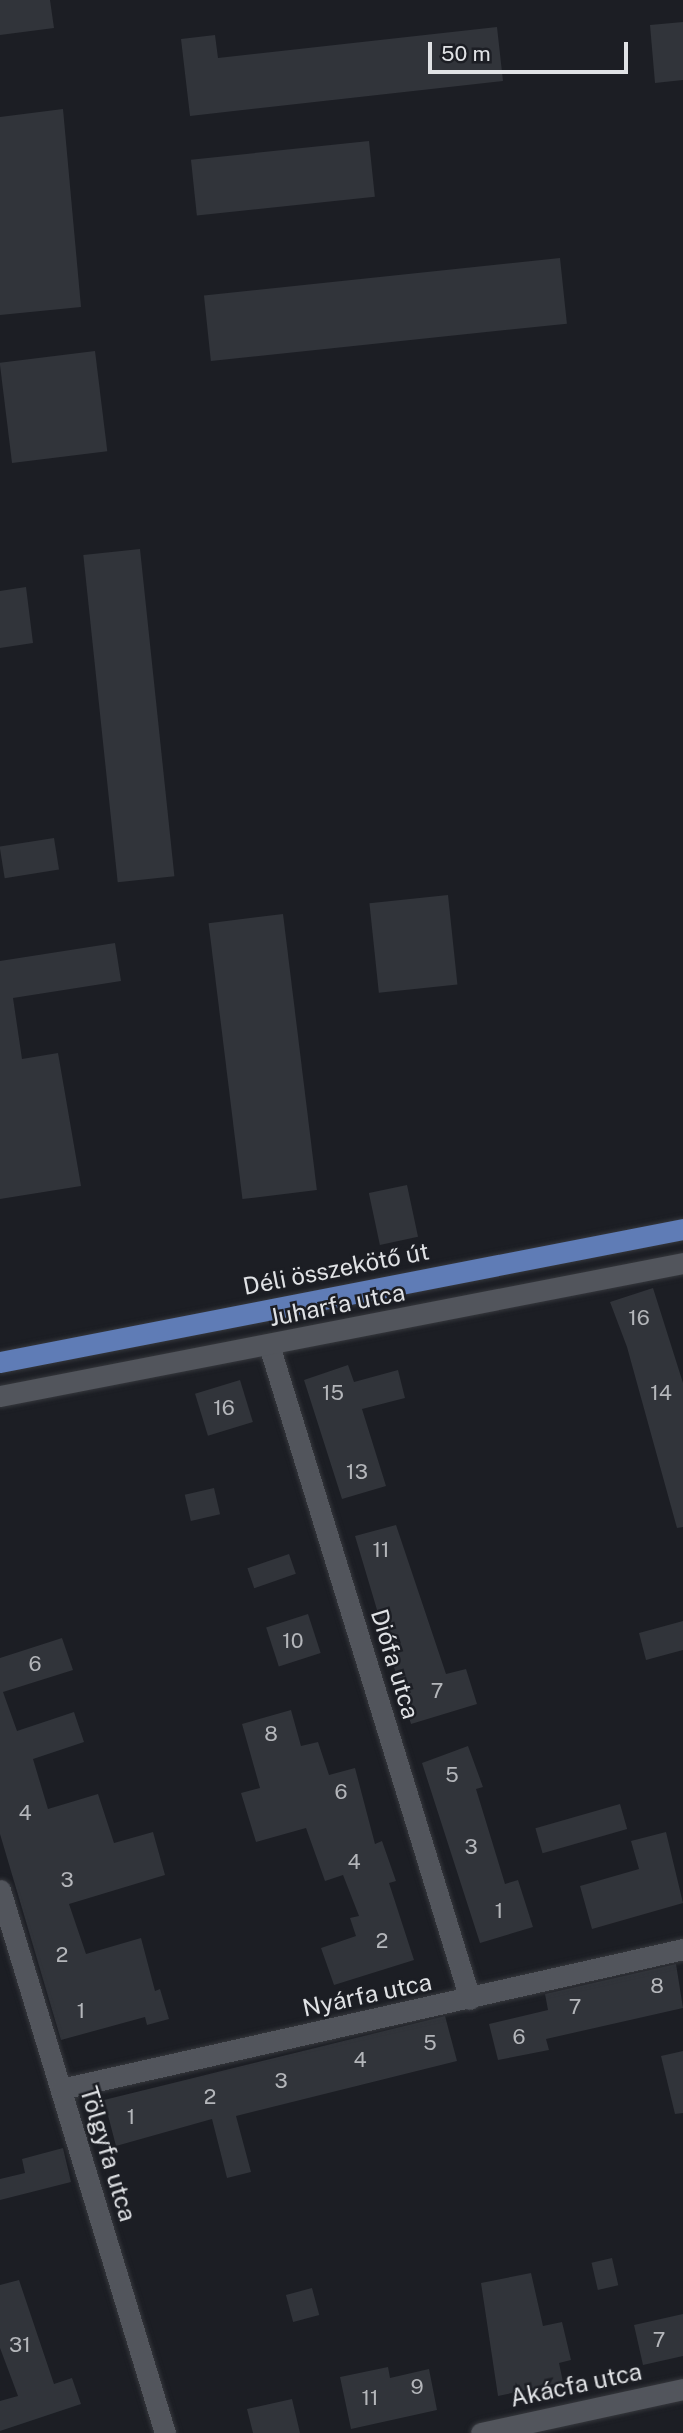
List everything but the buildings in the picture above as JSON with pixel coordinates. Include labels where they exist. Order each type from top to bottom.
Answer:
[{"type":"main road","name":"Déli összekötő út","points":[[0,1362],[683,1229]]},
{"type":"street","name":"Juharfa utca","points":[[0,1396],[683,1263]]},
{"type":"street","name":"Diófa utca","points":[[270,1345],[470,1999]]},
{"type":"street","name":"Tölgyfa utca","points":[[0,1889],[165,2433]]},
{"type":"street","name":"Nyárfa utca","points":[[61,2089],[683,1949]]},
{"type":"street","name":"Akácfa utca","points":[[481,2433],[683,2389]]}]
